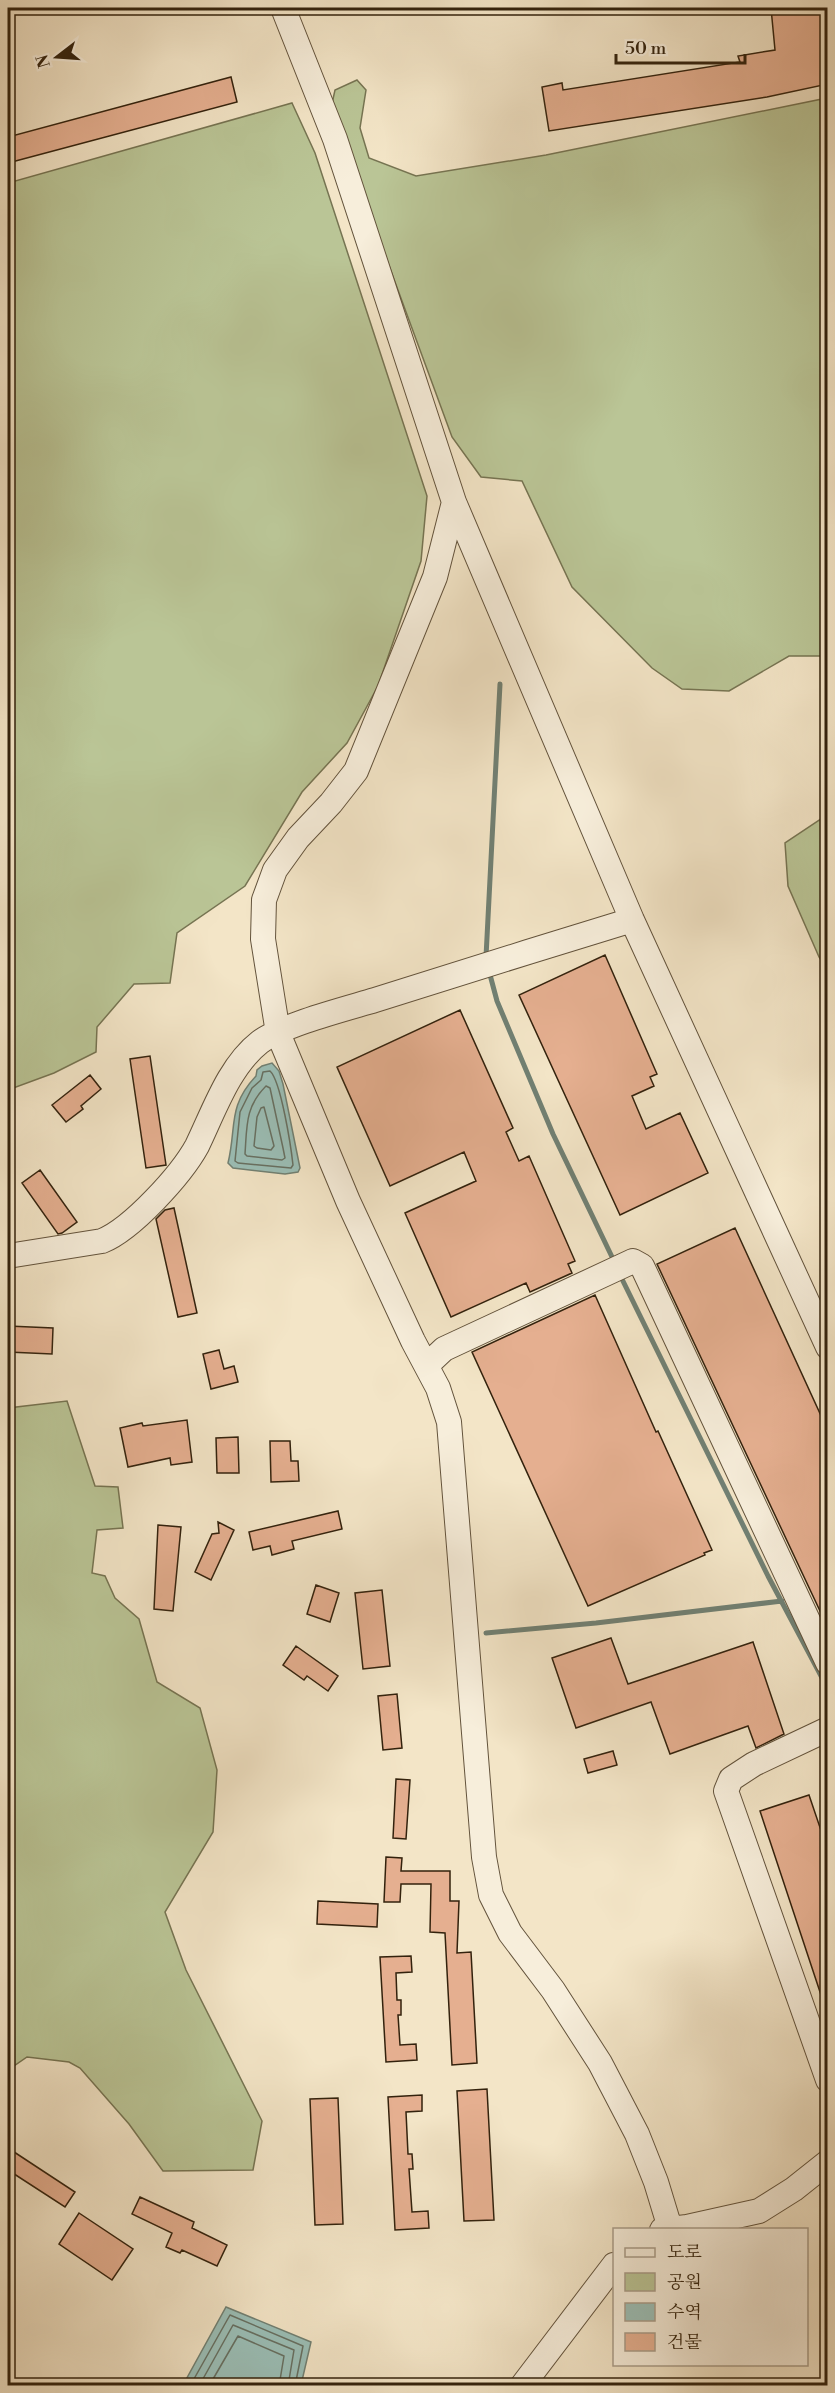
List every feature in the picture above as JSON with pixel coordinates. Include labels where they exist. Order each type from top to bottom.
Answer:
[{"type":"street","points":[[283,8],[335,139],[454,502],[632,920],[828,1347]]},
{"type":"street","points":[[454,502],[435,577],[356,771],[331,803],[297,837],[275,870],[264,900],[263,939],[272,1008],[278,1033],[348,1201],[413,1341],[438,1388],[449,1422],[484,1857],[491,1895],[510,1933],[553,1990],[600,2063],[637,2134],[656,2182],[666,2228],[687,2227],[759,2211],[794,2189],[828,2162]]},
{"type":"street","points":[[8,1256],[102,1241],[115,1236],[136,1221],[195,1149],[226,1086],[246,1054],[262,1040],[350,1008],[632,920]]},
{"type":"street","points":[[427,1365],[444,1348],[633,1261],[642,1266],[684,1360],[767,1529],[828,1663]]},
{"type":"street","points":[[828,1729],[754,1764],[731,1779],[726,1791],[828,2080]]},
{"type":"street","points":[[522,2385],[613,2268]]},
{"type":"green space","points":[[357,80],[366,90],[360,128],[369,158],[416,176],[546,155],[827,98],[827,656],[789,656],[729,691],[682,689],[652,668],[572,587],[522,481],[481,477],[452,437],[331,108],[335,90]]},
{"type":"green space","points":[[292,103],[315,153],[427,496],[421,561],[378,686],[347,743],[302,792],[245,886],[177,933],[170,983],[134,984],[97,1027],[96,1052],[54,1073],[8,1090],[8,183]]},
{"type":"green space","points":[[827,815],[827,969],[819,957],[788,886],[785,843]]},
{"type":"green space","points":[[67,1401],[95,1486],[118,1487],[123,1528],[97,1530],[92,1573],[105,1576],[115,1598],[139,1619],[157,1682],[200,1708],[217,1770],[213,1832],[165,1912],[186,1970],[262,2121],[253,2170],[163,2171],[129,2124],[80,2068],[69,2062],[27,2057],[8,2070],[8,1408]]},
{"type":"water","points":[[272,1063],[279,1071],[283,1084],[300,1168],[298,1172],[285,1174],[233,1168],[228,1163],[234,1117],[241,1097],[256,1076],[257,1070]]},
{"type":"water","points":[[226,2307],[311,2342],[301,2385],[183,2385]]},
{"type":"building","points":[[771,8],[828,8],[828,84],[767,97],[549,131],[542,87],[562,83],[563,90],[740,62],[738,56],[775,50]]},
{"type":"building","points":[[231,77],[237,102],[8,163],[8,137]]},
{"type":"building","points":[[605,955],[657,1074],[650,1077],[654,1086],[632,1096],[646,1129],[680,1113],[708,1173],[620,1215],[519,995]]},
{"type":"building","points":[[460,1010],[513,1128],[506,1132],[519,1161],[529,1156],[575,1261],[568,1264],[572,1273],[530,1292],[526,1283],[451,1317],[405,1213],[476,1181],[464,1152],[390,1186],[337,1067]]},
{"type":"building","points":[[150,1056],[166,1165],[146,1168],[130,1059]]},
{"type":"building","points":[[90,1075],[101,1089],[81,1106],[83,1109],[66,1122],[52,1105]]},
{"type":"building","points":[[40,1170],[77,1222],[62,1233],[58,1234],[22,1183]]},
{"type":"building","points":[[174,1208],[197,1313],[178,1317],[156,1219],[165,1210]]},
{"type":"building","points":[[735,1228],[828,1431],[828,1628],[657,1264]]},
{"type":"building","points":[[595,1295],[712,1550],[588,1606],[472,1352]]},
{"type":"building","points":[[8,1326],[53,1328],[52,1354],[8,1352]]},
{"type":"building","points":[[219,1350],[224,1369],[234,1366],[238,1382],[211,1389],[203,1354]]},
{"type":"building","points":[[187,1420],[192,1462],[171,1465],[170,1458],[128,1467],[120,1428],[142,1423],[143,1426]]},
{"type":"building","points":[[238,1437],[239,1473],[217,1473],[216,1438]]},
{"type":"building","points":[[270,1441],[290,1441],[291,1461],[298,1461],[299,1481],[271,1482]]},
{"type":"building","points":[[338,1511],[342,1529],[292,1541],[294,1549],[272,1555],[270,1546],[253,1550],[249,1532]]},
{"type":"building","points":[[218,1522],[234,1530],[211,1580],[195,1572],[212,1534],[219,1533]]},
{"type":"building","points":[[158,1525],[181,1527],[173,1611],[154,1609]]},
{"type":"building","points":[[316,1585],[339,1593],[330,1622],[307,1614]]},
{"type":"building","points":[[382,1590],[390,1666],[363,1669],[355,1593]]},
{"type":"building","points":[[611,1638],[628,1684],[753,1642],[784,1734],[756,1748],[748,1726],[670,1754],[651,1702],[576,1728],[552,1658]]},
{"type":"building","points":[[296,1646],[338,1676],[328,1691],[307,1676],[304,1680],[283,1665]]},
{"type":"building","points":[[397,1694],[402,1748],[383,1750],[378,1696]]},
{"type":"building","points":[[613,1751],[617,1765],[588,1773],[584,1759]]},
{"type":"building","points":[[396,1779],[410,1780],[406,1839],[393,1838]]},
{"type":"building","points":[[809,1795],[828,1851],[828,2006],[825,2007],[760,1811]]},
{"type":"building","points":[[386,1857],[402,1858],[401,1871],[450,1871],[450,1901],[459,1901],[457,1953],[471,1952],[477,2063],[452,2065],[445,1933],[430,1932],[431,1884],[401,1884],[400,1902],[384,1902]]},
{"type":"building","points":[[318,1901],[378,1904],[377,1927],[317,1924]]},
{"type":"building","points":[[411,1956],[412,1972],[396,1973],[397,2000],[401,2000],[401,2015],[398,2015],[400,2045],[416,2044],[417,2060],[386,2062],[380,1957]]},
{"type":"building","points":[[487,2089],[494,2220],[464,2221],[457,2091]]},
{"type":"building","points":[[422,2095],[422,2111],[406,2112],[408,2154],[412,2154],[413,2169],[409,2169],[412,2212],[428,2211],[429,2228],[395,2230],[388,2097]]},
{"type":"building","points":[[338,2098],[343,2224],[315,2225],[310,2099]]},
{"type":"building","points":[[8,2148],[75,2192],[65,2207],[8,2170]]},
{"type":"building","points":[[140,2197],[194,2222],[192,2228],[227,2245],[217,2266],[182,2250],[180,2253],[166,2247],[172,2233],[132,2214]]},
{"type":"building","points":[[79,2213],[133,2249],[112,2280],[59,2244]]},
{"type":"waterway","points":[[486,957],[500,684]]},
{"type":"waterway","points":[[489,971],[497,1001],[553,1134],[613,1259]]},
{"type":"waterway","points":[[620,1275],[768,1576],[828,1689]]},
{"type":"waterway","points":[[486,1633],[596,1623],[782,1601]]}]
